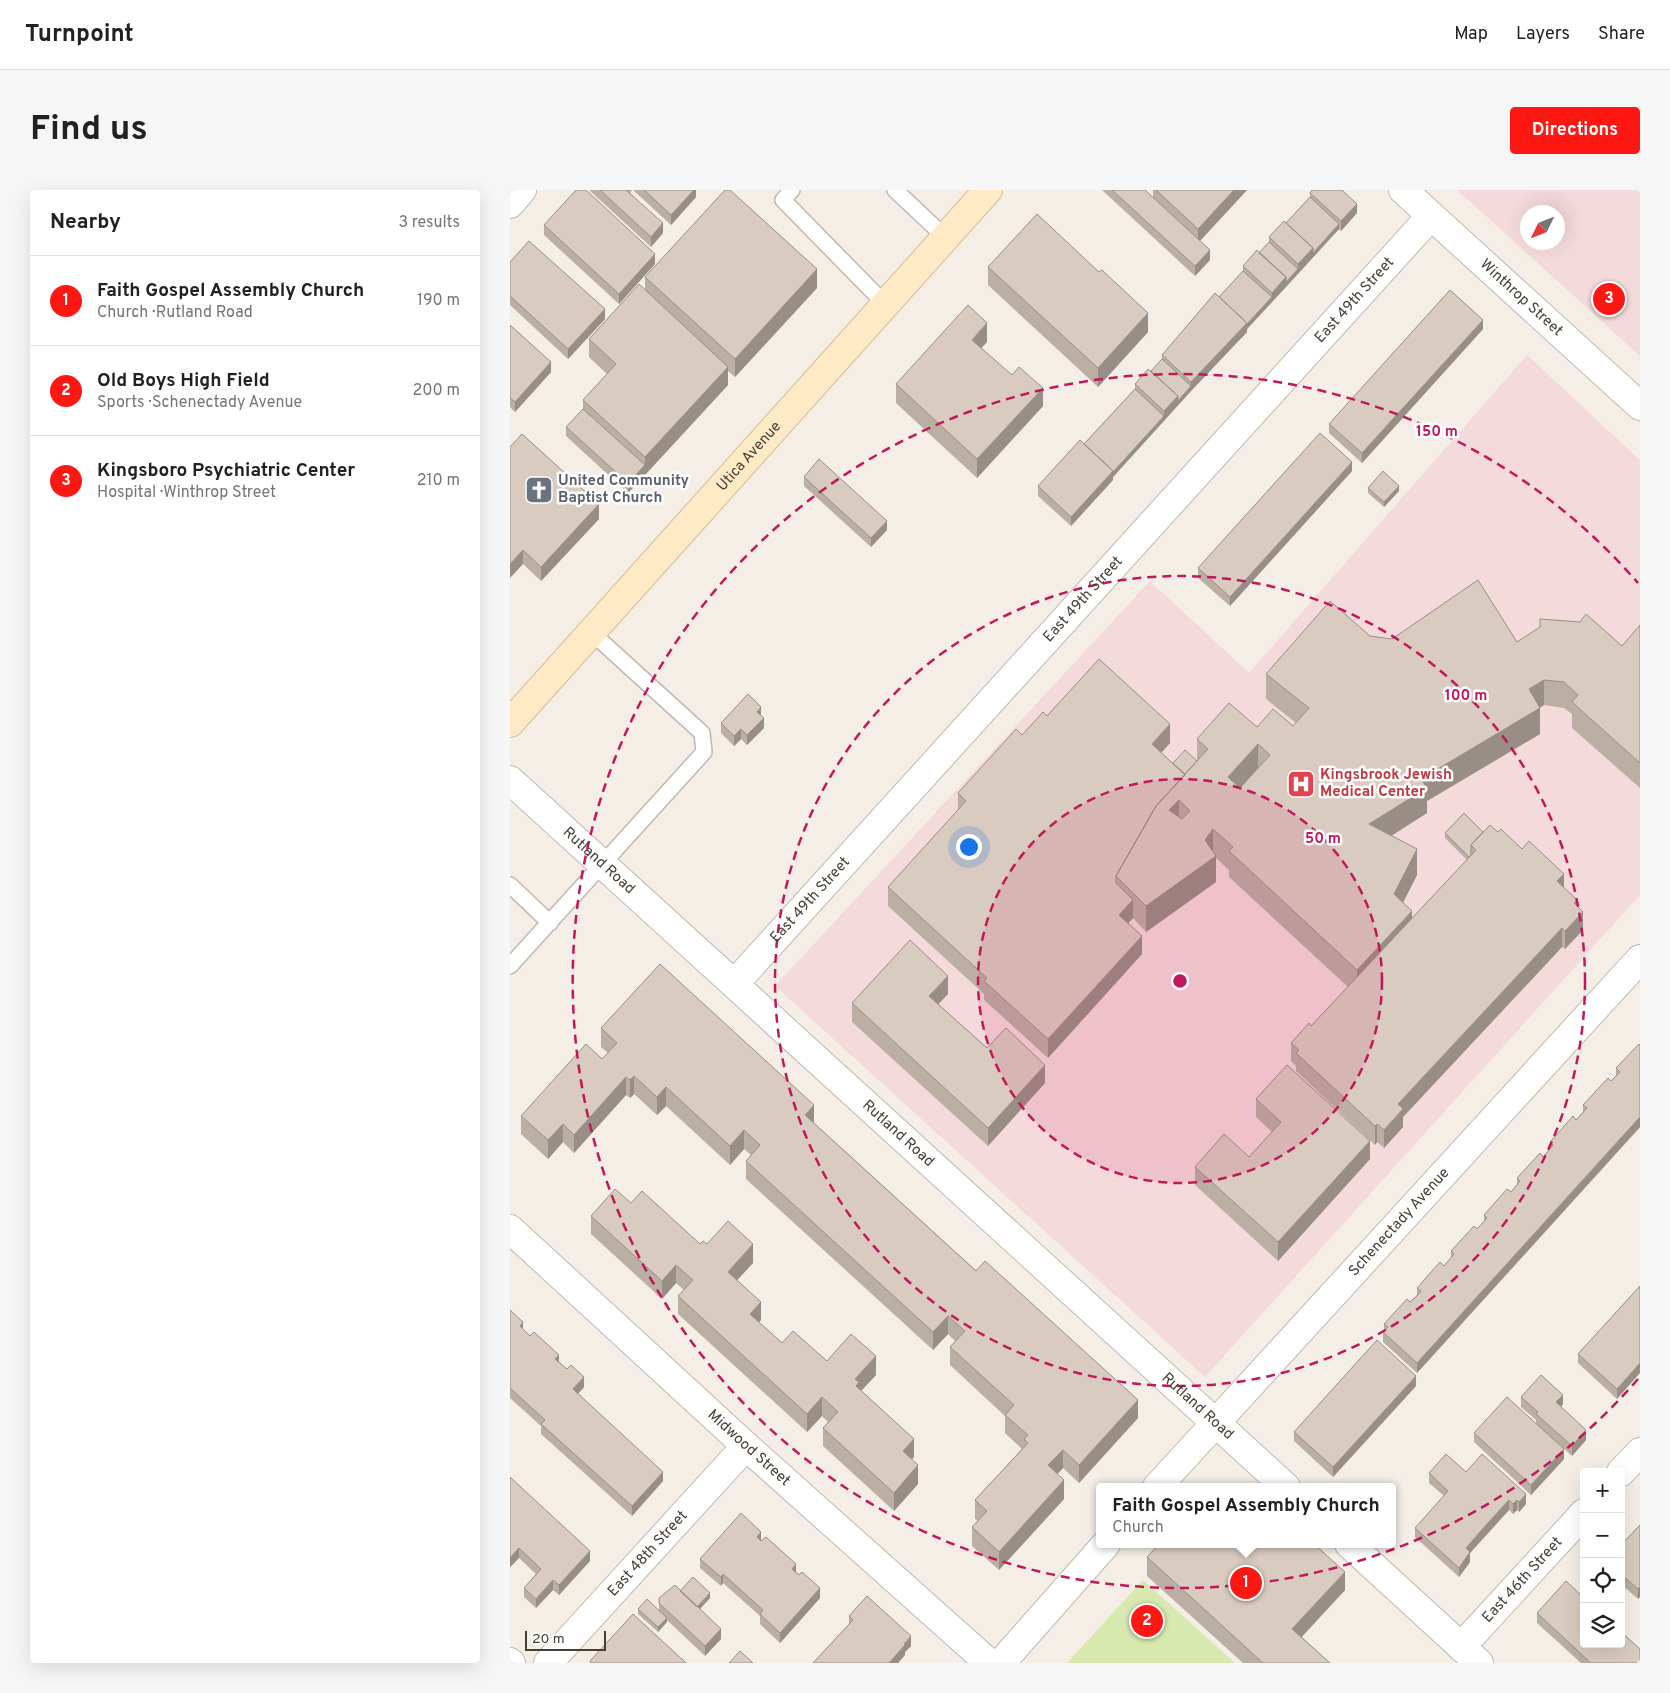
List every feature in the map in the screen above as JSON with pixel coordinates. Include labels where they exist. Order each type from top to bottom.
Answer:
[{"type":"main road","name":"Utica Avenue","points":[[510,723],[988,190]]},
{"type":"street","points":[[510,204],[522,190]]},
{"type":"street","name":"Winthrop Street","points":[[1403,190],[1640,406]]},
{"type":"street","name":"East 49th Street","points":[[734,984],[1431,216]]},
{"type":"street","name":"Rutland Road","points":[[510,780],[1282,1483]]},
{"type":"street","name":"Schenectady Avenue","points":[[1162,1483],[1215,1422],[1640,959]]},
{"type":"street","name":"Midwood Street","points":[[510,1229],[746,1446],[989,1663]]},
{"type":"street","name":"East 48th Street","points":[[548,1663],[746,1446]]},
{"type":"street","points":[[1625,1468],[1640,1452]]},
{"type":"street","name":"East 46th Street","points":[[1470,1655],[1580,1518]]},
{"type":"street","points":[[1001,1663],[1102,1548]]},
{"type":"street","points":[[1353,1548],[1470,1655]]},
{"type":"lane","points":[[792,190],[782,200],[886,305]]},
{"type":"lane","points":[[894,190],[946,237]]},
{"type":"lane","points":[[510,966],[704,752],[702,733],[591,632]]},
{"type":"lane","points":[[510,885],[550,923]]},
{"type":"shaded area","points":[[1457,190],[1640,190],[1640,356],[1523,250],[1565,250],[1565,205],[1520,205],[1520,247]]},
{"type":"shaded area","name":"Kingsbrook Jewish Medical Center","points":[[1527,355],[1640,460],[1640,895],[1205,1377],[775,986],[1150,581],[1249,673]]},
{"type":"green space","points":[[1143,1580],[1235,1663],[1067,1663]]},
{"type":"building","points":[[576,190],[586,190],[655,254],[619,294],[544,225]]},
{"type":"building","points":[[600,190],[626,190],[663,223],[651,237]]},
{"type":"building","points":[[644,190],[694,190],[671,215]]},
{"type":"building","points":[[725,190],[730,190],[817,269],[735,359],[645,277]]},
{"type":"building","points":[[1112,190],[1145,190],[1210,250],[1195,266]]},
{"type":"building","points":[[1156,190],[1234,190],[1198,229]]},
{"type":"building","points":[[1312,190],[1342,190],[1357,204],[1341,221],[1310,193]]},
{"type":"building","points":[[1310,197],[1339,224],[1313,253],[1313,248],[1286,223]]},
{"type":"building","points":[[1037,214],[1099,272],[1102,270],[1148,313],[1098,368],[988,267]]},
{"type":"building","points":[[1284,221],[1313,248],[1298,264],[1269,237]]},
{"type":"building","points":[[529,241],[605,309],[568,349],[510,296],[510,262]]},
{"type":"building","points":[[1269,242],[1298,269],[1286,282],[1286,277],[1259,253]]},
{"type":"building","points":[[1257,250],[1286,277],[1272,293],[1243,266]]},
{"type":"building","points":[[1243,271],[1272,297],[1247,324],[1219,297]]},
{"type":"building","points":[[639,284],[728,367],[645,457],[583,400],[616,364],[589,339]]},
{"type":"building","points":[[1450,290],[1483,320],[1362,453],[1329,424]]},
{"type":"building","points":[[1215,293],[1247,323],[1191,382],[1162,355]]},
{"type":"building","points":[[968,305],[987,323],[972,340],[1012,375],[1019,367],[1043,388],[977,459],[896,384]]},
{"type":"building","points":[[510,325],[551,362],[515,402],[510,398]]},
{"type":"building","points":[[1162,359],[1191,386],[1178,401],[1178,396],[1151,371]]},
{"type":"building","points":[[1148,369],[1178,396],[1164,411],[1135,384]]},
{"type":"building","points":[[1135,389],[1164,416],[1113,472],[1084,444]]},
{"type":"building","points":[[583,409],[645,465],[628,483],[566,427]]},
{"type":"building","points":[[1320,433],[1352,462],[1230,597],[1198,568]]},
{"type":"building","name":"United Community Baptist Church","points":[[522,434],[599,504],[541,567],[523,550],[510,564],[510,447]]},
{"type":"building","points":[[1080,440],[1113,471],[1071,517],[1038,486]]},
{"type":"building","points":[[819,459],[887,521],[871,538],[804,477]]},
{"type":"building","points":[[1383,471],[1399,486],[1384,502],[1368,488]]},
{"type":"building","points":[[1478,580],[1517,642],[1540,627],[1540,619],[1580,622],[1586,614],[1622,646],[1640,625],[1640,763],[1572,702],[1578,695],[1564,682],[1544,680],[1529,689],[1540,708],[1421,779],[1427,788],[1369,824],[1417,849],[1394,894],[1412,911],[1357,970],[1229,851],[1233,847],[1213,829],[1205,840],[1216,856],[1146,906],[1116,876],[1156,806],[1208,749],[1197,739],[1229,703],[1257,727],[1273,709],[1293,726],[1309,708],[1266,674],[1330,601],[1370,636],[1392,639]],"holes":[[[1258,744],[1270,755],[1240,788],[1228,777]],[[1179,800],[1190,811],[1182,819],[1169,810]]]},
{"type":"building","points":[[1099,659],[1170,724],[1152,744],[1185,775],[1156,806],[1116,876],[1116,883],[1133,900],[1119,915],[1142,936],[1048,1039],[984,981],[987,978],[888,887],[966,801],[958,793],[1016,729],[1022,735],[1043,712],[1047,716]]},
{"type":"building","points":[[748,694],[761,707],[757,712],[764,718],[747,735],[741,729],[734,736],[721,723]]},
{"type":"building","points":[[1185,750],[1197,761],[1185,774],[1173,763]]},
{"type":"building","points":[[1464,813],[1483,832],[1471,845],[1471,855],[1469,857],[1445,833]]},
{"type":"building","points":[[1490,825],[1498,832],[1501,829],[1522,849],[1529,841],[1564,874],[1557,881],[1577,900],[1574,903],[1583,912],[1565,931],[1562,928],[1398,1104],[1403,1109],[1384,1130],[1377,1124],[1375,1126],[1296,1053],[1299,1050],[1291,1043],[1309,1023],[1311,1026],[1476,850],[1471,845]]},
{"type":"building","points":[[910,940],[948,976],[929,996],[987,1048],[1006,1028],[1045,1065],[988,1128],[852,1003]]},
{"type":"building","points":[[660,964],[814,1105],[805,1115],[976,1271],[985,1261],[1138,1400],[1079,1465],[1063,1450],[1048,1465],[1064,1480],[999,1552],[972,1527],[987,1511],[975,1500],[1028,1443],[1024,1439],[1028,1435],[1005,1415],[1014,1405],[950,1347],[965,1331],[948,1316],[933,1332],[746,1161],[760,1145],[744,1130],[730,1146],[666,1087],[657,1097],[634,1076],[630,1080],[626,1077],[574,1135],[563,1124],[548,1140],[521,1116],[586,1044],[602,1059],[617,1043],[601,1028]]},
{"type":"building","points":[[1639,1044],[1640,1117],[1417,1363],[1383,1332],[1388,1327],[1384,1324],[1407,1299],[1410,1302],[1416,1297],[1421,1291],[1417,1288],[1440,1262],[1444,1266],[1454,1254],[1451,1251],[1474,1226],[1477,1229],[1487,1218],[1484,1215],[1507,1189],[1511,1192],[1520,1181],[1517,1178],[1540,1153],[1543,1157],[1553,1145],[1550,1142],[1573,1116],[1576,1120],[1587,1108],[1583,1105],[1608,1078],[1611,1081],[1620,1072],[1616,1068]]},
{"type":"building","points":[[1287,1065],[1370,1141],[1278,1242],[1195,1167],[1224,1134],[1249,1157],[1281,1122],[1256,1099]]},
{"type":"building","points":[[615,1189],[631,1203],[642,1191],[700,1244],[703,1241],[707,1244],[728,1221],[753,1244],[728,1272],[761,1302],[750,1314],[782,1343],[793,1331],[827,1361],[851,1334],[876,1356],[855,1379],[859,1382],[856,1386],[914,1439],[903,1451],[918,1465],[894,1493],[823,1428],[838,1412],[822,1397],[807,1414],[678,1296],[693,1280],[676,1265],[662,1281],[591,1216]]},
{"type":"building","points":[[1640,1286],[1640,1363],[1617,1389],[1578,1354]]},
{"type":"building","points":[[510,1310],[523,1322],[520,1326],[530,1336],[534,1332],[559,1355],[555,1359],[567,1369],[571,1365],[584,1377],[573,1389],[663,1472],[632,1506],[541,1424],[545,1420],[510,1388]]},
{"type":"building","points":[[1377,1340],[1416,1376],[1333,1467],[1294,1432]]},
{"type":"building","points":[[1541,1375],[1563,1395],[1556,1402],[1586,1430],[1572,1446],[1536,1414],[1538,1412],[1521,1397]]},
{"type":"building","points":[[1507,1397],[1564,1449],[1531,1485],[1474,1433]]},
{"type":"building","points":[[1446,1454],[1466,1472],[1482,1454],[1526,1494],[1519,1502],[1517,1500],[1513,1504],[1509,1500],[1486,1525],[1466,1548],[1470,1552],[1459,1568],[1415,1528],[1448,1491],[1429,1473]]},
{"type":"building","points":[[510,1477],[590,1551],[559,1585],[553,1580],[536,1599],[524,1588],[541,1569],[519,1548],[510,1558]]},
{"type":"building","points":[[741,1513],[761,1532],[757,1537],[761,1541],[766,1537],[796,1564],[792,1569],[799,1575],[802,1572],[820,1588],[780,1633],[760,1614],[763,1610],[723,1574],[721,1577],[700,1559]]},
{"type":"building","points":[[1640,1525],[1640,1587],[1638,1589],[1625,1578],[1625,1541]]},
{"type":"building","points":[[1155,1548],[1318,1548],[1345,1572],[1292,1629],[1330,1663],[1263,1663],[1147,1557]]},
{"type":"building","points":[[693,1577],[710,1593],[697,1607],[680,1591]]},
{"type":"building","points":[[1566,1581],[1580,1594],[1580,1648],[1625,1648],[1625,1636],[1640,1649],[1640,1663],[1591,1663],[1537,1613]]},
{"type":"building","points":[[675,1585],[721,1629],[705,1646],[659,1603],[659,1598]]},
{"type":"building","points":[[867,1596],[911,1636],[905,1645],[889,1663],[813,1663],[853,1620],[849,1616]]},
{"type":"building","points":[[647,1599],[667,1618],[658,1627],[638,1609]]},
{"type":"building","points":[[633,1614],[686,1663],[591,1663],[590,1661]]},
{"type":"building","points":[[740,1651],[753,1663],[729,1663]]},
{"type":"place","name":"Kingsboro Psychiatric Center","points":[[1609,299]]},
{"type":"place","name":"United Community Baptist Church","points":[[539,490]]},
{"type":"place","name":"Kingsbrook Jewish Medical Center","points":[[1301,784]]},
{"type":"place","name":"Faith Gospel Assembly Church","points":[[1246,1583]]},
{"type":"place","name":"Old Boys High Field","points":[[1147,1621]]}]
